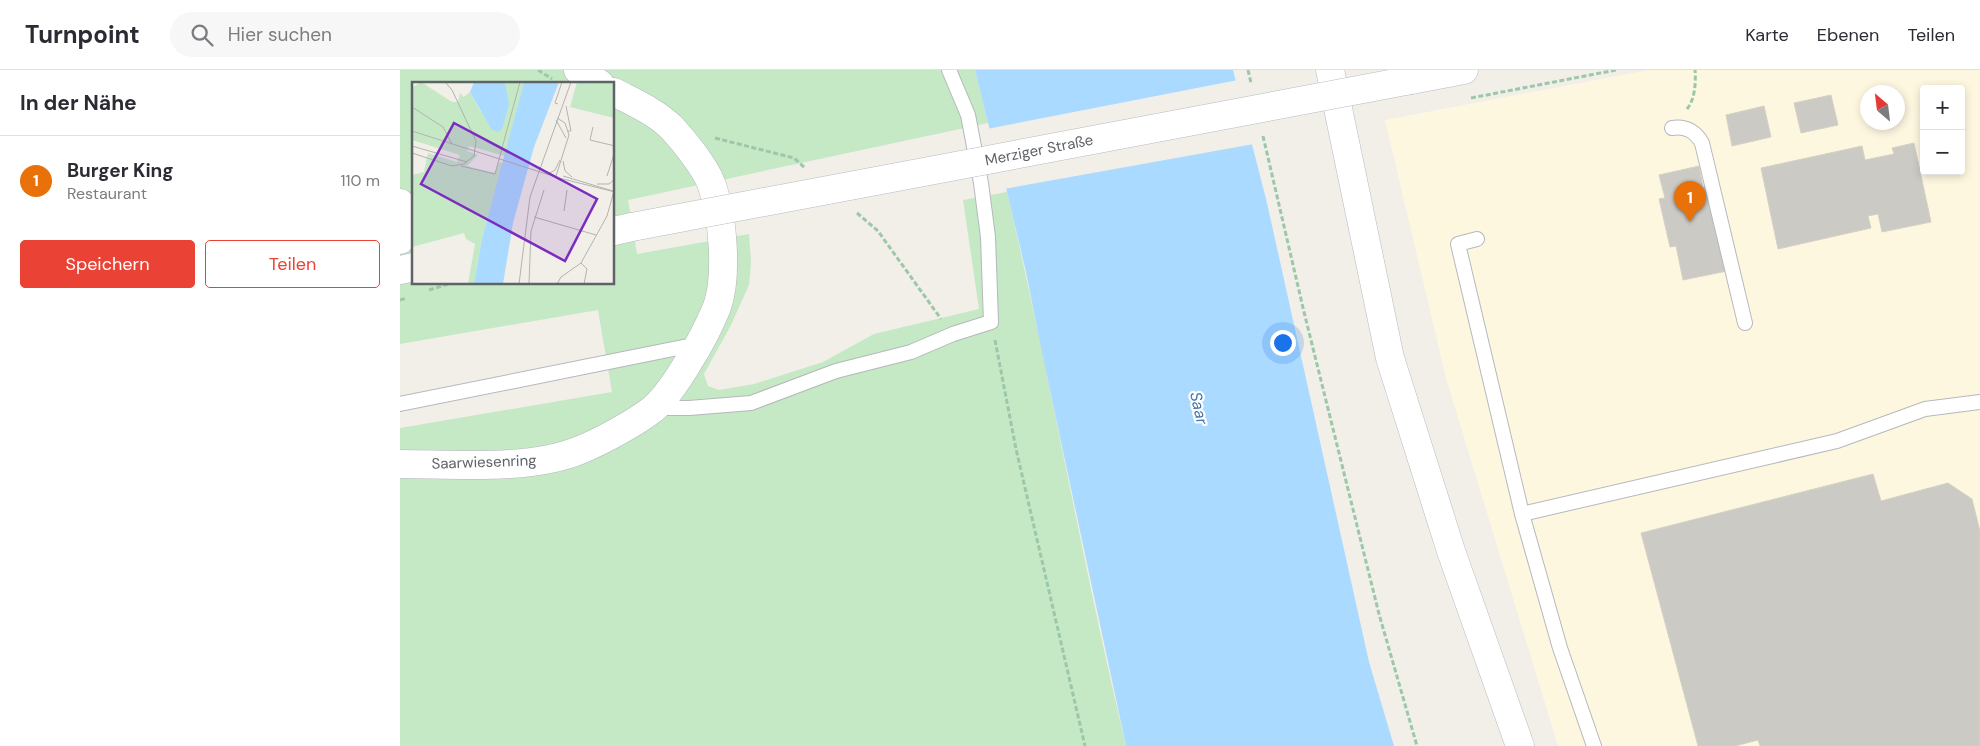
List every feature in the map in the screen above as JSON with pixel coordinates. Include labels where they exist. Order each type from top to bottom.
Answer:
[{"type":"main road","points":[[1330,70],[1390,358],[1451,551],[1520,746]]},
{"type":"main road","name":"Merziger Straße","points":[[623,229],[1448,72]]},
{"type":"main road","points":[[566,75],[592,82]]},
{"type":"main road","name":"Saarwiesenring","points":[[400,464],[532,464],[580,450],[630,424],[654,408],[679,377],[700,344],[717,305],[724,265],[720,222],[711,183],[694,156],[671,127],[647,110],[615,93]]},
{"type":"main road","points":[[400,195],[412,204]]},
{"type":"main road","points":[[400,203],[406,220],[404,234],[400,240]]},
{"type":"lane","points":[[654,408],[689,408],[751,403],[836,371],[911,352],[953,334],[992,322],[988,236],[981,183],[968,115],[949,70]]},
{"type":"lane","points":[[1672,128],[1683,127],[1691,130],[1702,143],[1745,323]]},
{"type":"lane","points":[[1477,239],[1458,244],[1522,514],[1560,648],[1594,746]]},
{"type":"lane","points":[[400,404],[700,344]]},
{"type":"lane","points":[[1522,514],[1837,441],[1926,409],[1980,402]]},
{"type":"path","points":[[538,70],[566,75]]},
{"type":"path","points":[[1248,70],[1252,89]]},
{"type":"path","points":[[1463,99],[1616,70]]},
{"type":"path","points":[[1672,128],[1690,104],[1695,86],[1695,70]]},
{"type":"path","points":[[671,127],[794,158]]},
{"type":"path","points":[[1262,128],[1306,321],[1379,614],[1417,746]]},
{"type":"path","points":[[878,231],[953,334]]},
{"type":"path","points":[[992,322],[1016,449],[1085,746]]},
{"type":"shaded area","points":[[1649,70],[1980,70],[1980,746],[1558,746],[1446,378],[1385,120]]},
{"type":"green space","points":[[400,70],[975,70],[988,123],[628,200],[637,254],[749,234],[751,262],[749,285],[730,327],[704,374],[708,386],[719,390],[754,384],[823,362],[874,334],[979,309],[963,200],[1007,192],[1126,746],[400,746],[400,428],[612,392],[598,310],[400,344]]},
{"type":"water","name":"Saar","points":[[975,70],[1233,70],[1267,203],[1369,662],[1394,746],[1126,746],[1026,272]]},
{"type":"pier","points":[[1238,80],[1254,144],[1004,189],[987,129]]},
{"type":"building","points":[[1831,95],[1838,125],[1801,133],[1794,103]]},
{"type":"building","points":[[1764,106],[1771,137],[1732,146],[1726,115]]},
{"type":"building","points":[[1914,143],[1931,222],[1882,232],[1878,214],[1868,216],[1871,228],[1778,249],[1761,168],[1862,146],[1865,160],[1894,154],[1892,148]]},
{"type":"building","points":[[1699,166],[1703,187],[1708,186],[1727,271],[1683,280],[1676,246],[1670,247],[1659,199],[1665,198],[1659,175]]},
{"type":"building","points":[[1873,474],[1881,501],[1948,483],[1972,499],[1980,531],[1980,746],[1760,746],[1758,740],[1735,746],[1698,746],[1641,533]]},
{"type":"place","name":"Burger King","points":[[1690,222]]}]
